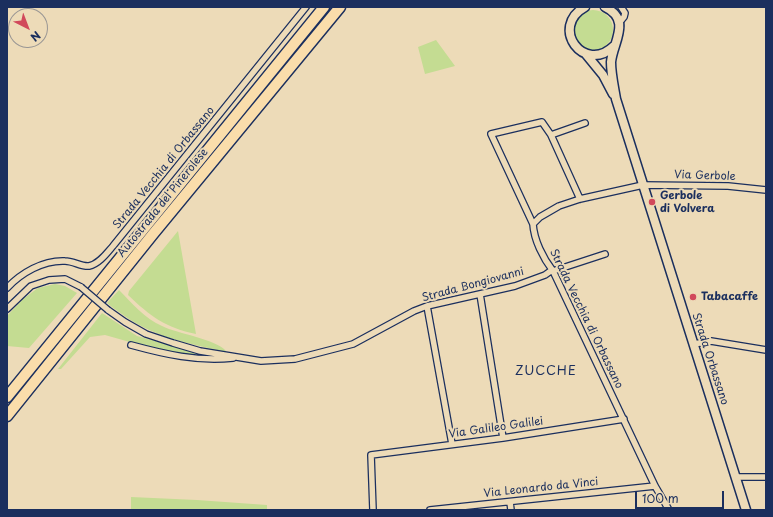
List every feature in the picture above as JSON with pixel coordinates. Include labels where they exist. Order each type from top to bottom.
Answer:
[{"type":"highway","name":"Autostrada del Pinerolese","points":[[7,397],[324,7]]},
{"type":"highway","name":"Autostrada del Pinerolese","points":[[7,416],[153,234],[340,7]]},
{"type":"main road","name":"Strada Orbassano","points":[[573,7],[574,16],[570,23],[570,38],[579,50],[585,54],[603,75],[616,99]]},
{"type":"main road","points":[[574,16],[579,10],[585,7]]},
{"type":"main road","points":[[605,7],[613,12],[619,23]]},
{"type":"main road","name":"Strada Orbassano","points":[[619,23],[620,31],[614,46],[611,68],[616,99],[746,510]]},
{"type":"main road","points":[[585,54],[604,54],[614,46]]},
{"type":"street","name":"Strada Vecchia di Orbassano","points":[[7,288],[25,273],[54,261],[66,260],[88,266],[99,261],[113,246],[306,7]]},
{"type":"street","points":[[619,23],[624,18],[625,13],[621,7]]},
{"type":"street","name":"Strada Vecchia di Orbassano","points":[[551,135],[542,122],[491,134],[533,224],[540,249],[655,486],[669,510]]},
{"type":"street","points":[[580,199],[551,135],[585,123]]},
{"type":"street","name":"Via Gerbole","points":[[533,224],[540,217],[558,206],[580,199],[643,185],[728,186],[766,190]]},
{"type":"street","name":"Strada Bongiovanni","points":[[7,310],[31,286],[49,280],[65,279],[81,287],[124,322],[146,334],[200,351],[240,358],[261,361],[295,359],[353,344],[414,311],[427,306],[515,286],[552,271],[605,254]]},
{"type":"street","points":[[480,294],[504,438]]},
{"type":"street","points":[[427,306],[452,444]]},
{"type":"street","points":[[694,344],[711,341],[766,350]]},
{"type":"street","points":[[131,345],[170,355],[214,360],[240,358]]},
{"type":"street","name":"Via Galileo Galilei","points":[[373,510],[370,455],[504,438],[624,420]]},
{"type":"street","points":[[736,477],[766,477]]},
{"type":"street","name":"Via Leonardo da Vinci","points":[[430,510],[655,486]]},
{"type":"street","points":[[510,502],[511,510]]},
{"type":"green space","points":[[593,10],[607,16],[613,30],[607,44],[593,50],[579,44],[573,30],[579,16]]},
{"type":"green space","points":[[436,40],[455,66],[425,74],[418,47]]},
{"type":"green space","points":[[178,231],[196,334],[167,325],[151,315],[128,295],[129,291]]},
{"type":"green space","points":[[55,284],[65,286],[77,293],[29,348],[7,346],[7,316],[23,299],[38,288]]},
{"type":"green space","points":[[119,290],[139,310],[156,323],[169,329],[214,343],[226,351],[189,344],[154,332],[136,323],[107,303]]},
{"type":"green space","points":[[102,313],[137,336],[207,355],[207,357],[158,350],[105,335],[90,337],[61,369],[58,369]]},
{"type":"green space","points":[[131,497],[267,505],[267,510],[131,510]]},
{"type":"place","name":"Gerbole di Volvera","points":[[652,202]]},
{"type":"place","name":"Tabacaffe","points":[[693,297]]},
{"type":"district","name":"ZUCCHE","points":[[546,371]]}]
